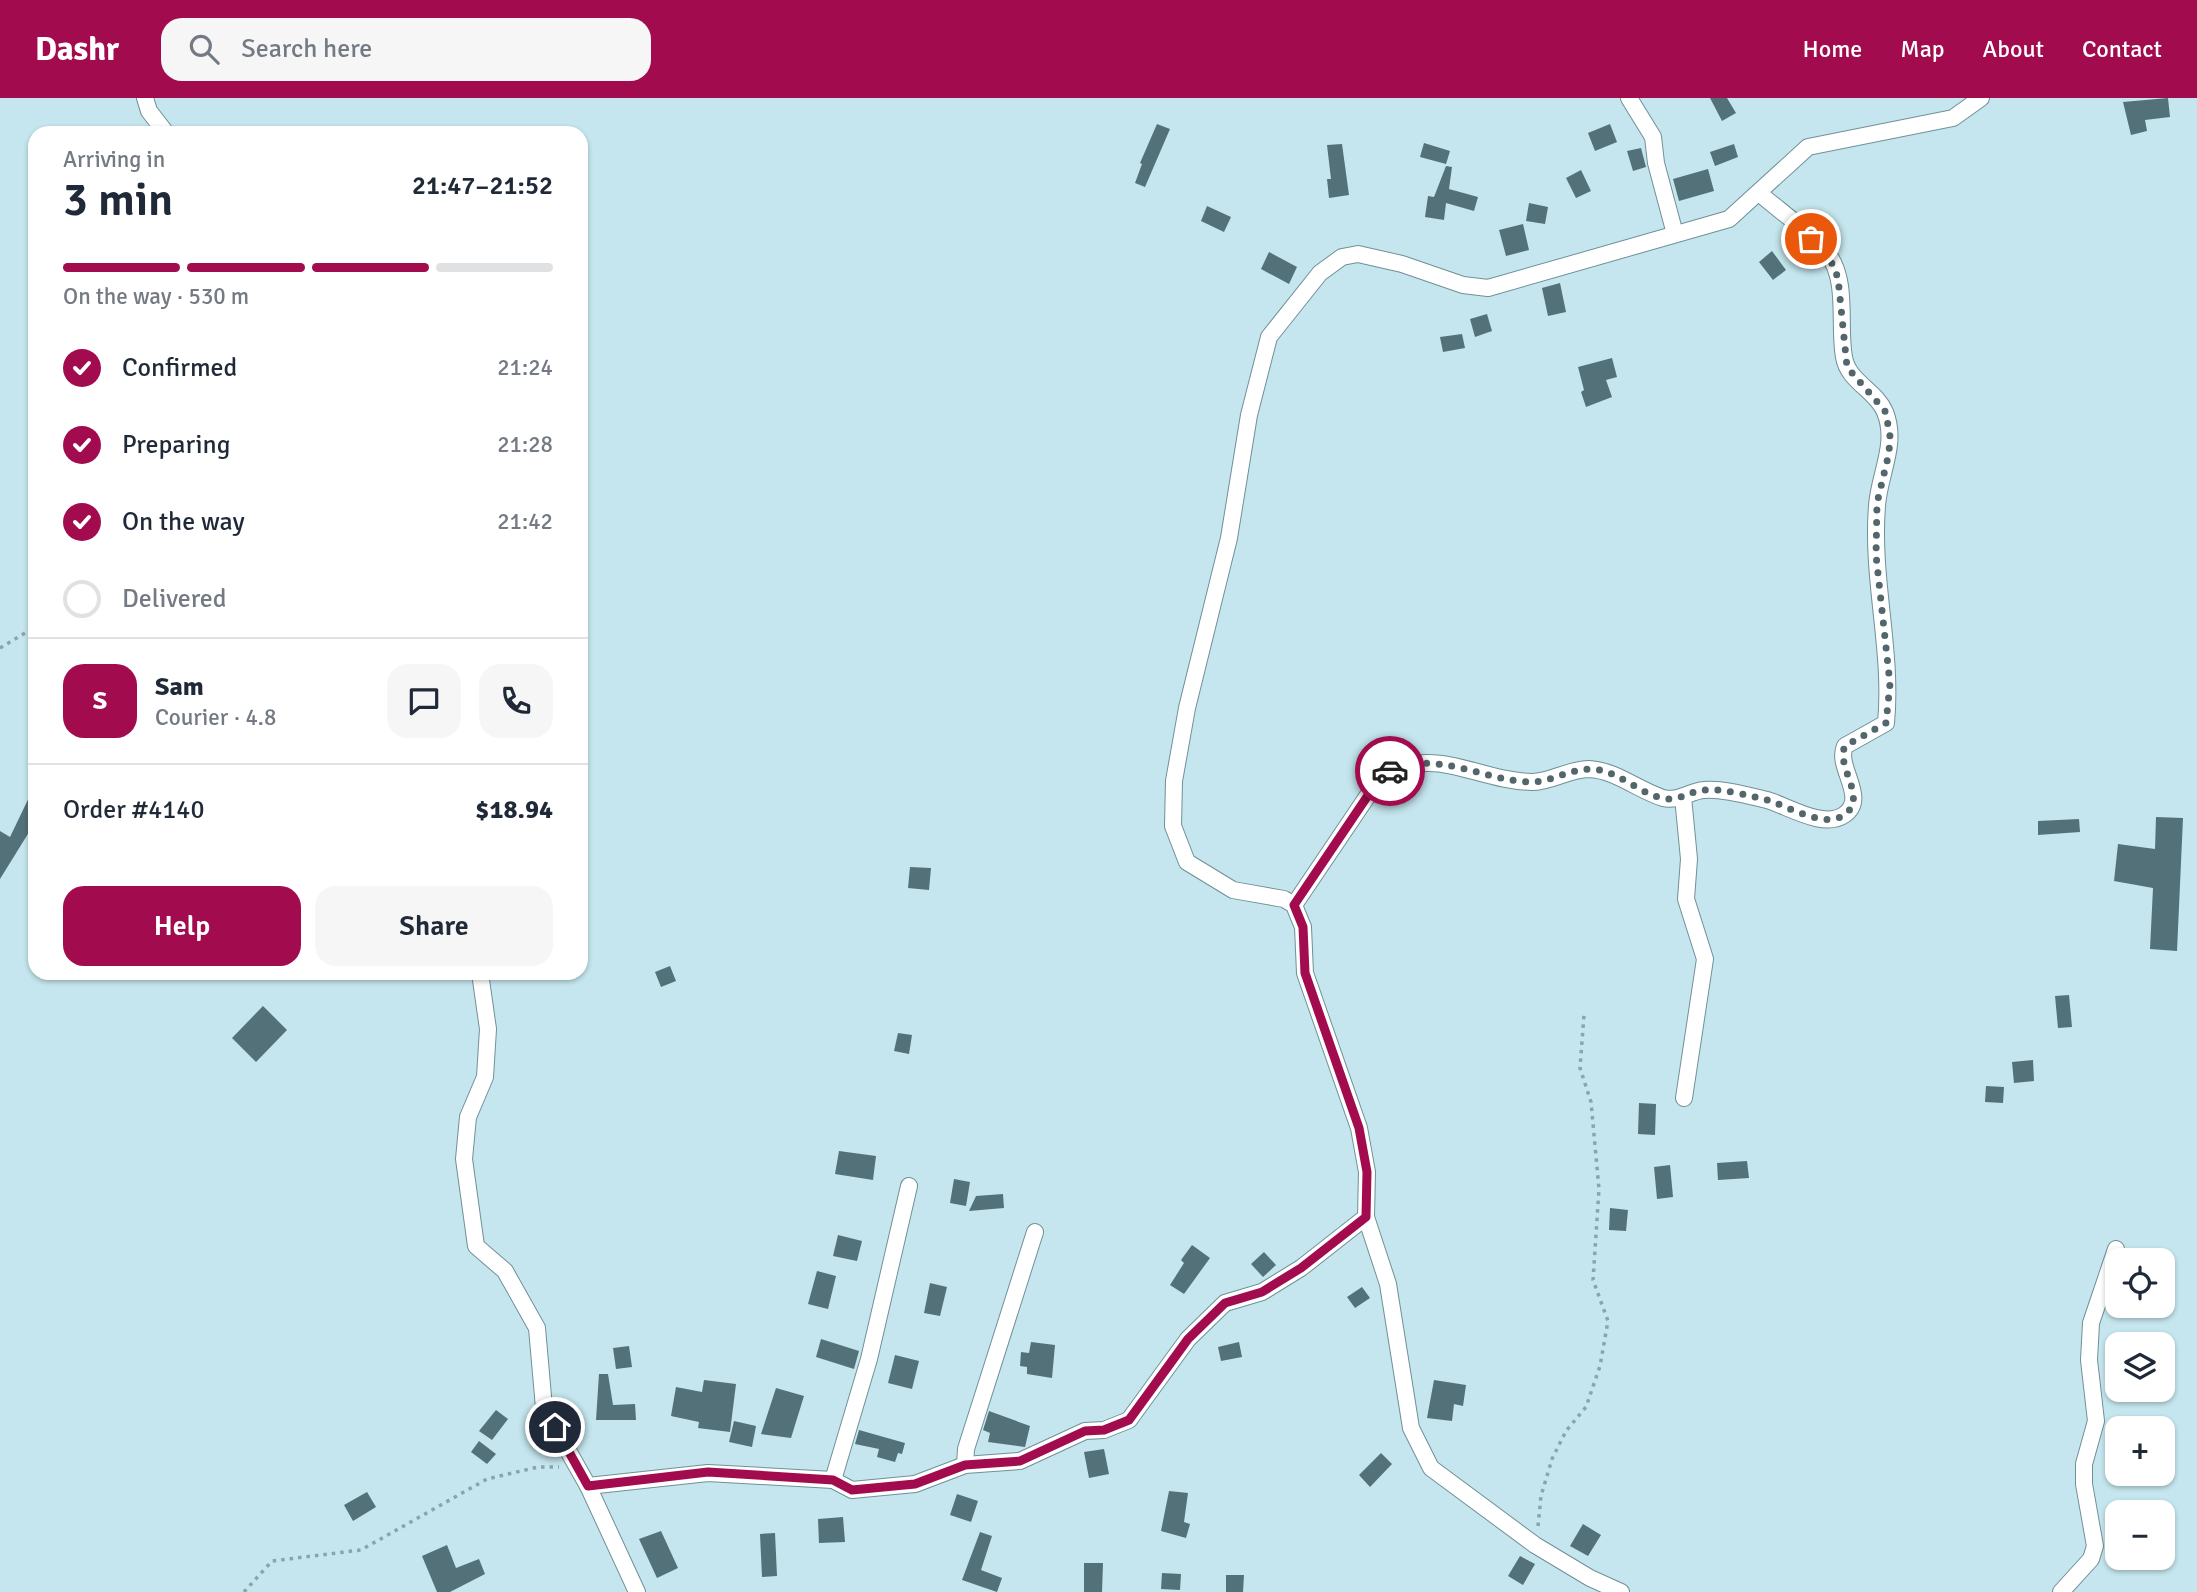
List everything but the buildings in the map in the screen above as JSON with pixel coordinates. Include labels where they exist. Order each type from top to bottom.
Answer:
[{"type":"street","points":[[145,98],[149,111],[161,126]]},
{"type":"street","points":[[1629,98],[1653,137],[1656,163],[1675,234]]},
{"type":"street","points":[[1621,1592],[1590,1578],[1535,1545],[1431,1468],[1411,1428],[1388,1284],[1366,1217],[1367,1172],[1359,1128],[1305,973],[1303,927],[1294,905],[1284,899],[1233,890],[1187,862],[1172,826],[1174,781],[1187,708],[1228,538],[1249,415],[1269,337],[1320,273],[1342,257],[1358,254],[1402,264],[1463,285],[1489,288],[1729,219],[1808,147],[1953,118],[1981,98]]},
{"type":"street","points":[[1294,905],[1375,785],[1390,771],[1404,764],[1438,764],[1532,782],[1578,771],[1601,770],[1665,799],[1704,790],[1767,800],[1808,815],[1831,819],[1843,816],[1850,809],[1854,794],[1842,760],[1842,752],[1845,746],[1886,723],[1890,684],[1876,555],[1877,503],[1889,453],[1885,411],[1847,367],[1838,278],[1828,254],[1759,193]]},
{"type":"street","points":[[1683,797],[1689,859],[1686,899],[1705,959],[1684,1098]]},
{"type":"street","points":[[481,980],[488,1029],[485,1077],[468,1116],[464,1159],[477,1246],[505,1271],[537,1328],[544,1408],[588,1486],[637,1592]]},
{"type":"street","points":[[833,1480],[869,1359],[909,1186]]},
{"type":"street","points":[[588,1486],[708,1472],[833,1480],[852,1490],[915,1484],[965,1465],[1020,1461],[1085,1431],[1104,1430],[1129,1420],[1188,1339],[1225,1303],[1262,1292],[1301,1268],[1366,1217]]},
{"type":"street","points":[[965,1465],[966,1449],[1035,1231]]},
{"type":"street","points":[[2061,1592],[2091,1559],[2095,1546],[2084,1485],[2084,1464],[2096,1421],[2089,1360],[2091,1324],[2105,1282]]},
{"type":"path","points":[[0,648],[28,631]]},
{"type":"path","points":[[1535,1545],[1541,1496],[1552,1459],[1566,1431],[1586,1408],[1600,1366],[1608,1321],[1593,1280],[1599,1189],[1591,1102],[1580,1068],[1584,1015]]},
{"type":"path","points":[[244,1592],[272,1561],[361,1550],[487,1479],[538,1468],[575,1466]]},
{"type":"way so far","points":[[1390,771],[1404,764],[1438,764],[1532,782],[1585,769],[1601,770],[1665,799],[1704,790],[1767,800],[1808,815],[1831,819],[1843,816],[1850,809],[1854,794],[1842,760],[1842,752],[1845,746],[1886,723],[1890,684],[1885,659],[1884,622],[1876,555],[1877,503],[1889,453],[1890,434],[1885,411],[1847,367],[1838,278],[1828,254],[1811,239]]},
{"type":"route","points":[[555,1427],[588,1486],[708,1472],[833,1480],[852,1490],[915,1484],[965,1465],[1020,1461],[1054,1448],[1085,1431],[1104,1430],[1129,1420],[1188,1339],[1225,1303],[1262,1292],[1301,1268],[1366,1217],[1367,1172],[1359,1128],[1305,973],[1303,927],[1294,905],[1375,785],[1390,771]]}]
